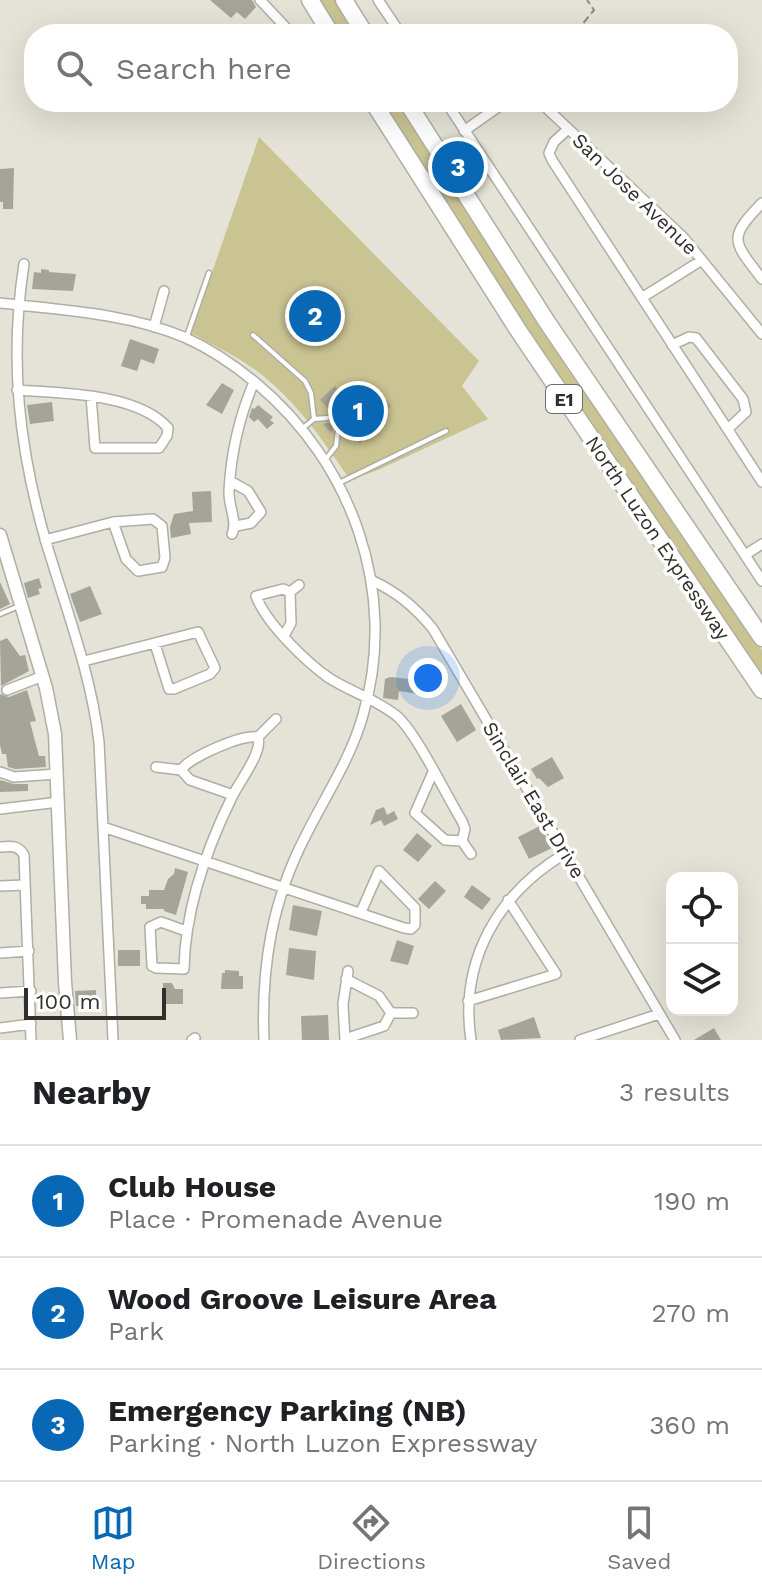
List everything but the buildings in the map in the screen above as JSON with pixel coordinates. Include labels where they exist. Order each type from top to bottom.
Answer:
[{"type":"highway","points":[[310,0],[325,24]]},
{"type":"highway","points":[[344,0],[359,24]]},
{"type":"highway","name":"North Luzon Expressway","points":[[379,112],[520,333],[762,690]]},
{"type":"highway","name":"North Luzon Expressway","points":[[413,112],[547,322],[762,638]]},
{"type":"main road","points":[[0,535],[52,710],[70,1040]]},
{"type":"street","points":[[260,0],[283,24]]},
{"type":"street","points":[[378,0],[394,24]]},
{"type":"street","points":[[452,112],[762,581]]},
{"type":"street","points":[[464,131],[491,112]]},
{"type":"street","name":"San Jose Avenue","points":[[550,112],[683,237],[762,334]]},
{"type":"street","points":[[568,129],[554,142],[549,153],[552,160],[760,477]]},
{"type":"street","points":[[762,203],[735,232],[741,252],[762,279]]},
{"type":"street","points":[[643,297],[702,260]]},
{"type":"street","points":[[24,264],[18,305],[17,390],[27,465],[45,540],[84,661],[95,708],[113,1040]]},
{"type":"street","points":[[154,327],[164,291]]},
{"type":"street","points":[[0,303],[109,317],[154,327],[221,355],[285,408],[303,428],[339,483],[360,532],[371,580],[375,638],[368,698],[348,758],[304,837],[276,907],[265,958],[264,1040]]},
{"type":"street","points":[[672,345],[689,337],[696,338],[743,399],[746,412],[729,428]]},
{"type":"street","points":[[230,481],[248,491],[265,513],[234,530],[230,481],[235,438],[243,406],[254,382]]},
{"type":"street","points":[[17,390],[91,396],[147,413],[168,428],[164,443],[159,448],[95,448],[91,396]]},
{"type":"street","points":[[45,540],[113,522],[153,519],[162,526],[165,558],[162,567],[138,571],[130,565],[113,522]]},
{"type":"street","points":[[745,555],[762,544]]},
{"type":"street","name":"Sinclair East Drive","points":[[371,580],[402,597],[433,629],[675,1040]]},
{"type":"street","points":[[290,592],[299,585]]},
{"type":"street","points":[[290,592],[283,589],[256,596],[271,622],[328,677],[396,715],[405,725],[462,821],[465,829],[462,841],[471,854]]},
{"type":"street","points":[[284,636],[291,623],[290,592]]},
{"type":"street","points":[[84,661],[198,632],[215,668],[210,674],[169,689],[155,644]]},
{"type":"street","points":[[7,690],[43,676]]},
{"type":"street","points":[[258,737],[276,719]]},
{"type":"street","points":[[181,770],[194,759],[247,736],[258,737]]},
{"type":"street","points":[[186,931],[161,922],[150,927],[152,966],[184,969],[186,931],[205,861],[233,795],[260,746],[258,737]]},
{"type":"street","points":[[156,767],[181,770],[190,780],[233,795]]},
{"type":"street","points":[[0,772],[14,777],[57,774]]},
{"type":"street","points":[[433,772],[415,813],[445,840],[462,841]]},
{"type":"street","points":[[0,809],[59,802]]},
{"type":"street","points":[[103,827],[404,928],[411,929],[415,925],[415,908],[379,871],[361,912]]},
{"type":"street","points":[[0,847],[14,846],[21,849],[24,855],[31,1040]]},
{"type":"street","points":[[471,1040],[468,1001],[479,948],[508,900],[542,868],[566,853]]},
{"type":"street","points":[[0,886],[25,885]]},
{"type":"street","points":[[468,1001],[556,974],[508,900]]},
{"type":"street","points":[[0,953],[29,951]]},
{"type":"street","points":[[347,975],[379,996],[391,1013],[384,1026],[345,1039],[343,1004],[347,975]]},
{"type":"street","points":[[0,993],[31,991]]},
{"type":"street","points":[[391,1013],[413,1013]]},
{"type":"street","points":[[580,1040],[659,1014]]},
{"type":"street","points":[[0,1028],[31,1024]]},
{"type":"lane","points":[[186,338],[209,273]]},
{"type":"lane","points":[[253,335],[305,381],[311,393],[314,419]]},
{"type":"lane","points":[[303,428],[314,419],[327,418]]},
{"type":"lane","points":[[325,460],[336,446],[338,430]]},
{"type":"lane","points":[[339,483],[446,431]]},
{"type":"lane","points":[[0,614],[21,606]]},
{"type":"path","points":[[583,24],[594,10],[587,0]]},
{"type":"shaded area","points":[[313,0],[337,0],[352,24],[328,24]]},
{"type":"shaded area","points":[[384,112],[408,112],[762,650],[762,682],[619,473]]},
{"type":"shaded area","points":[[259,137],[479,361],[462,386],[488,419],[350,480],[317,434],[266,378],[229,353],[191,333]]},
{"type":"place","name":"Emergency Parking (NB)","points":[[458,167]]},
{"type":"place","name":"Wood Groove Leisure Area","points":[[315,316]]},
{"type":"place","name":"Club House","points":[[358,411]]}]
